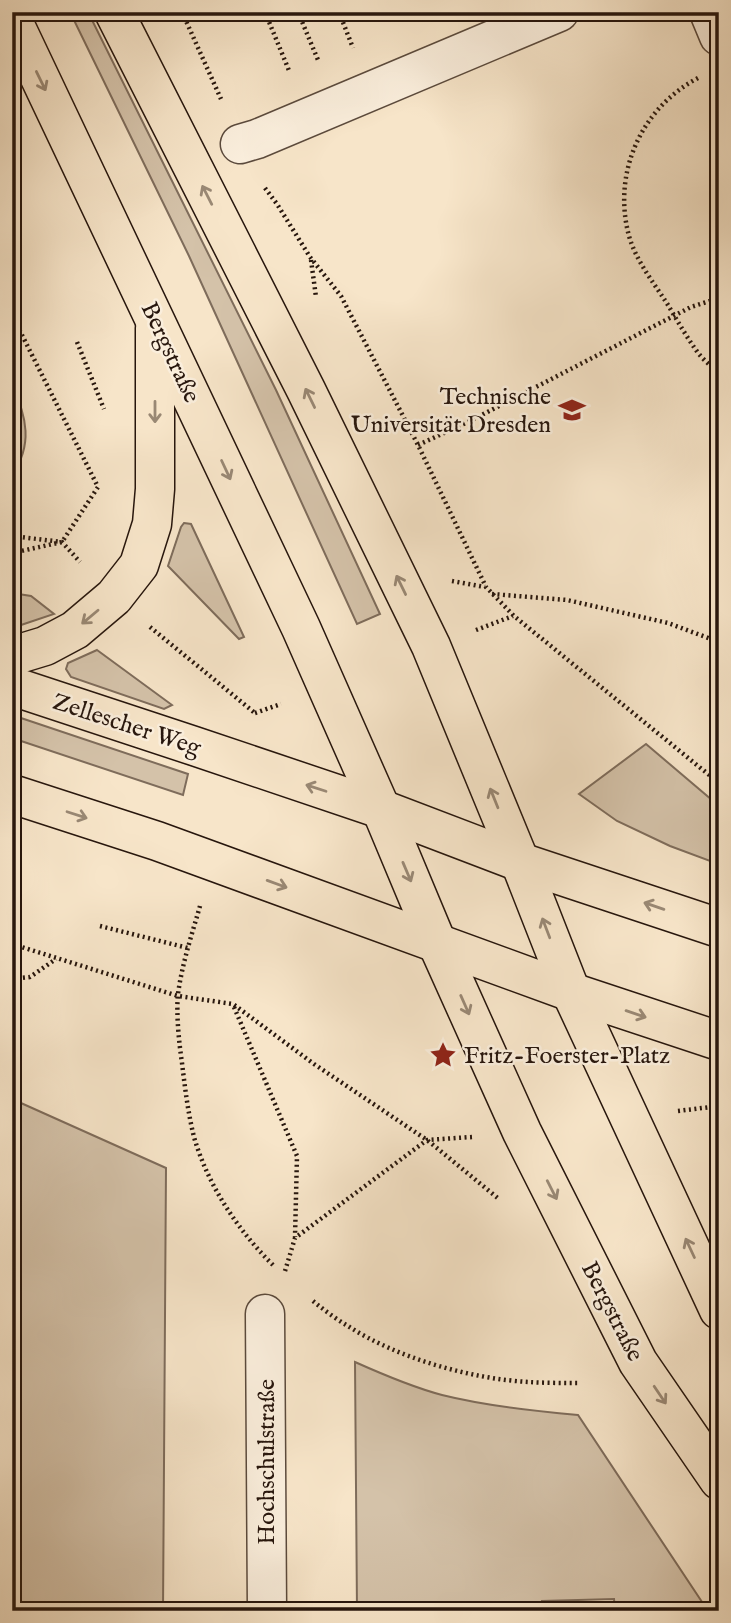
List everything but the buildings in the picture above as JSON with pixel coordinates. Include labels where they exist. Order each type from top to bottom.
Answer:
[{"type":"main road","points":[[114,12],[306,390],[431,646],[571,992],[719,1310]]},
{"type":"main road","name":"Bergstraße","points":[[12,19],[301,628],[381,809]]},
{"type":"main road","points":[[12,656],[45,646],[75,630],[114,597],[139,565],[152,524],[155,489],[155,319]]},
{"type":"main road","name":"Zellescher Weg","points":[[12,687],[381,809]]},
{"type":"main road","points":[[12,794],[213,861],[571,992],[719,1041]]},
{"type":"main road","points":[[381,809],[520,862],[719,928]]},
{"type":"main road","points":[[381,809],[437,943]]},
{"type":"main road","name":"Bergstraße","points":[[437,943],[522,1132],[638,1362],[719,1480]]},
{"type":"street","points":[[240,144],[309,118],[559,12]]},
{"type":"street","points":[[709,12],[719,36]]},
{"type":"street","name":"Hochschulstraße","points":[[265,1314],[267,1611]]},
{"type":"path","points":[[265,12],[309,118]]},
{"type":"path","points":[[298,12],[323,71]]},
{"type":"path","points":[[707,73],[685,84],[666,99],[637,139],[628,162],[624,211],[629,236],[638,259],[698,352],[719,373]]},
{"type":"path","points":[[277,204],[310,257],[341,296],[491,594],[514,616],[718,781]]},
{"type":"path","points":[[310,257],[316,297]]},
{"type":"path","points":[[418,445],[691,307],[719,298]]},
{"type":"path","points":[[12,315],[98,487]]},
{"type":"path","points":[[78,342],[108,417]]},
{"type":"path","points":[[12,553],[62,542],[103,476]]},
{"type":"path","points":[[12,536],[62,542],[114,597],[256,713]]},
{"type":"path","points":[[452,581],[486,587]]},
{"type":"path","points":[[491,594],[568,600],[668,623],[719,642]]},
{"type":"path","points":[[485,627],[514,616]]},
{"type":"path","points":[[100,926],[188,948],[178,996],[180,1048],[195,1138],[211,1179],[231,1214],[255,1248],[284,1276],[295,1238],[297,1156],[233,1004]]},
{"type":"path","points":[[12,944],[178,996],[233,1004],[314,1064],[427,1140]]},
{"type":"path","points":[[12,979],[30,977],[56,959]]},
{"type":"path","points":[[666,1112],[719,1106]]},
{"type":"path","points":[[295,1238],[427,1140],[461,1138]]},
{"type":"path","points":[[304,1293],[350,1328],[433,1364],[493,1378],[578,1383]]},
{"type":"shaded area","points":[[70,12],[88,12],[276,390],[380,614],[357,624],[189,256]]},
{"type":"shaded area","points":[[12,386],[26,431],[23,453],[12,474]]},
{"type":"shaded area","points":[[184,523],[191,524],[244,637],[239,639],[168,566]]},
{"type":"shaded area","points":[[12,593],[31,596],[54,614],[12,628]]},
{"type":"shaded area","points":[[97,650],[172,705],[164,709],[71,677],[66,669],[68,663]]},
{"type":"shaded area","points":[[12,715],[188,774],[183,795],[12,738]]},
{"type":"shaded area","points":[[646,744],[719,806],[719,856],[710,861],[670,846],[617,821],[579,794]]},
{"type":"shaded area","points":[[12,1099],[166,1168],[163,1611],[12,1611]]},
{"type":"shaded area","points":[[355,1362],[442,1395],[509,1408],[578,1415],[708,1611],[615,1611],[614,1599],[542,1601],[542,1611],[357,1611]]},
{"type":"place","name":"Technische Universität Dresden","points":[[572,410]]},
{"type":"place","name":"Fritz-Foerster-Platz","points":[[443,1055]]}]
